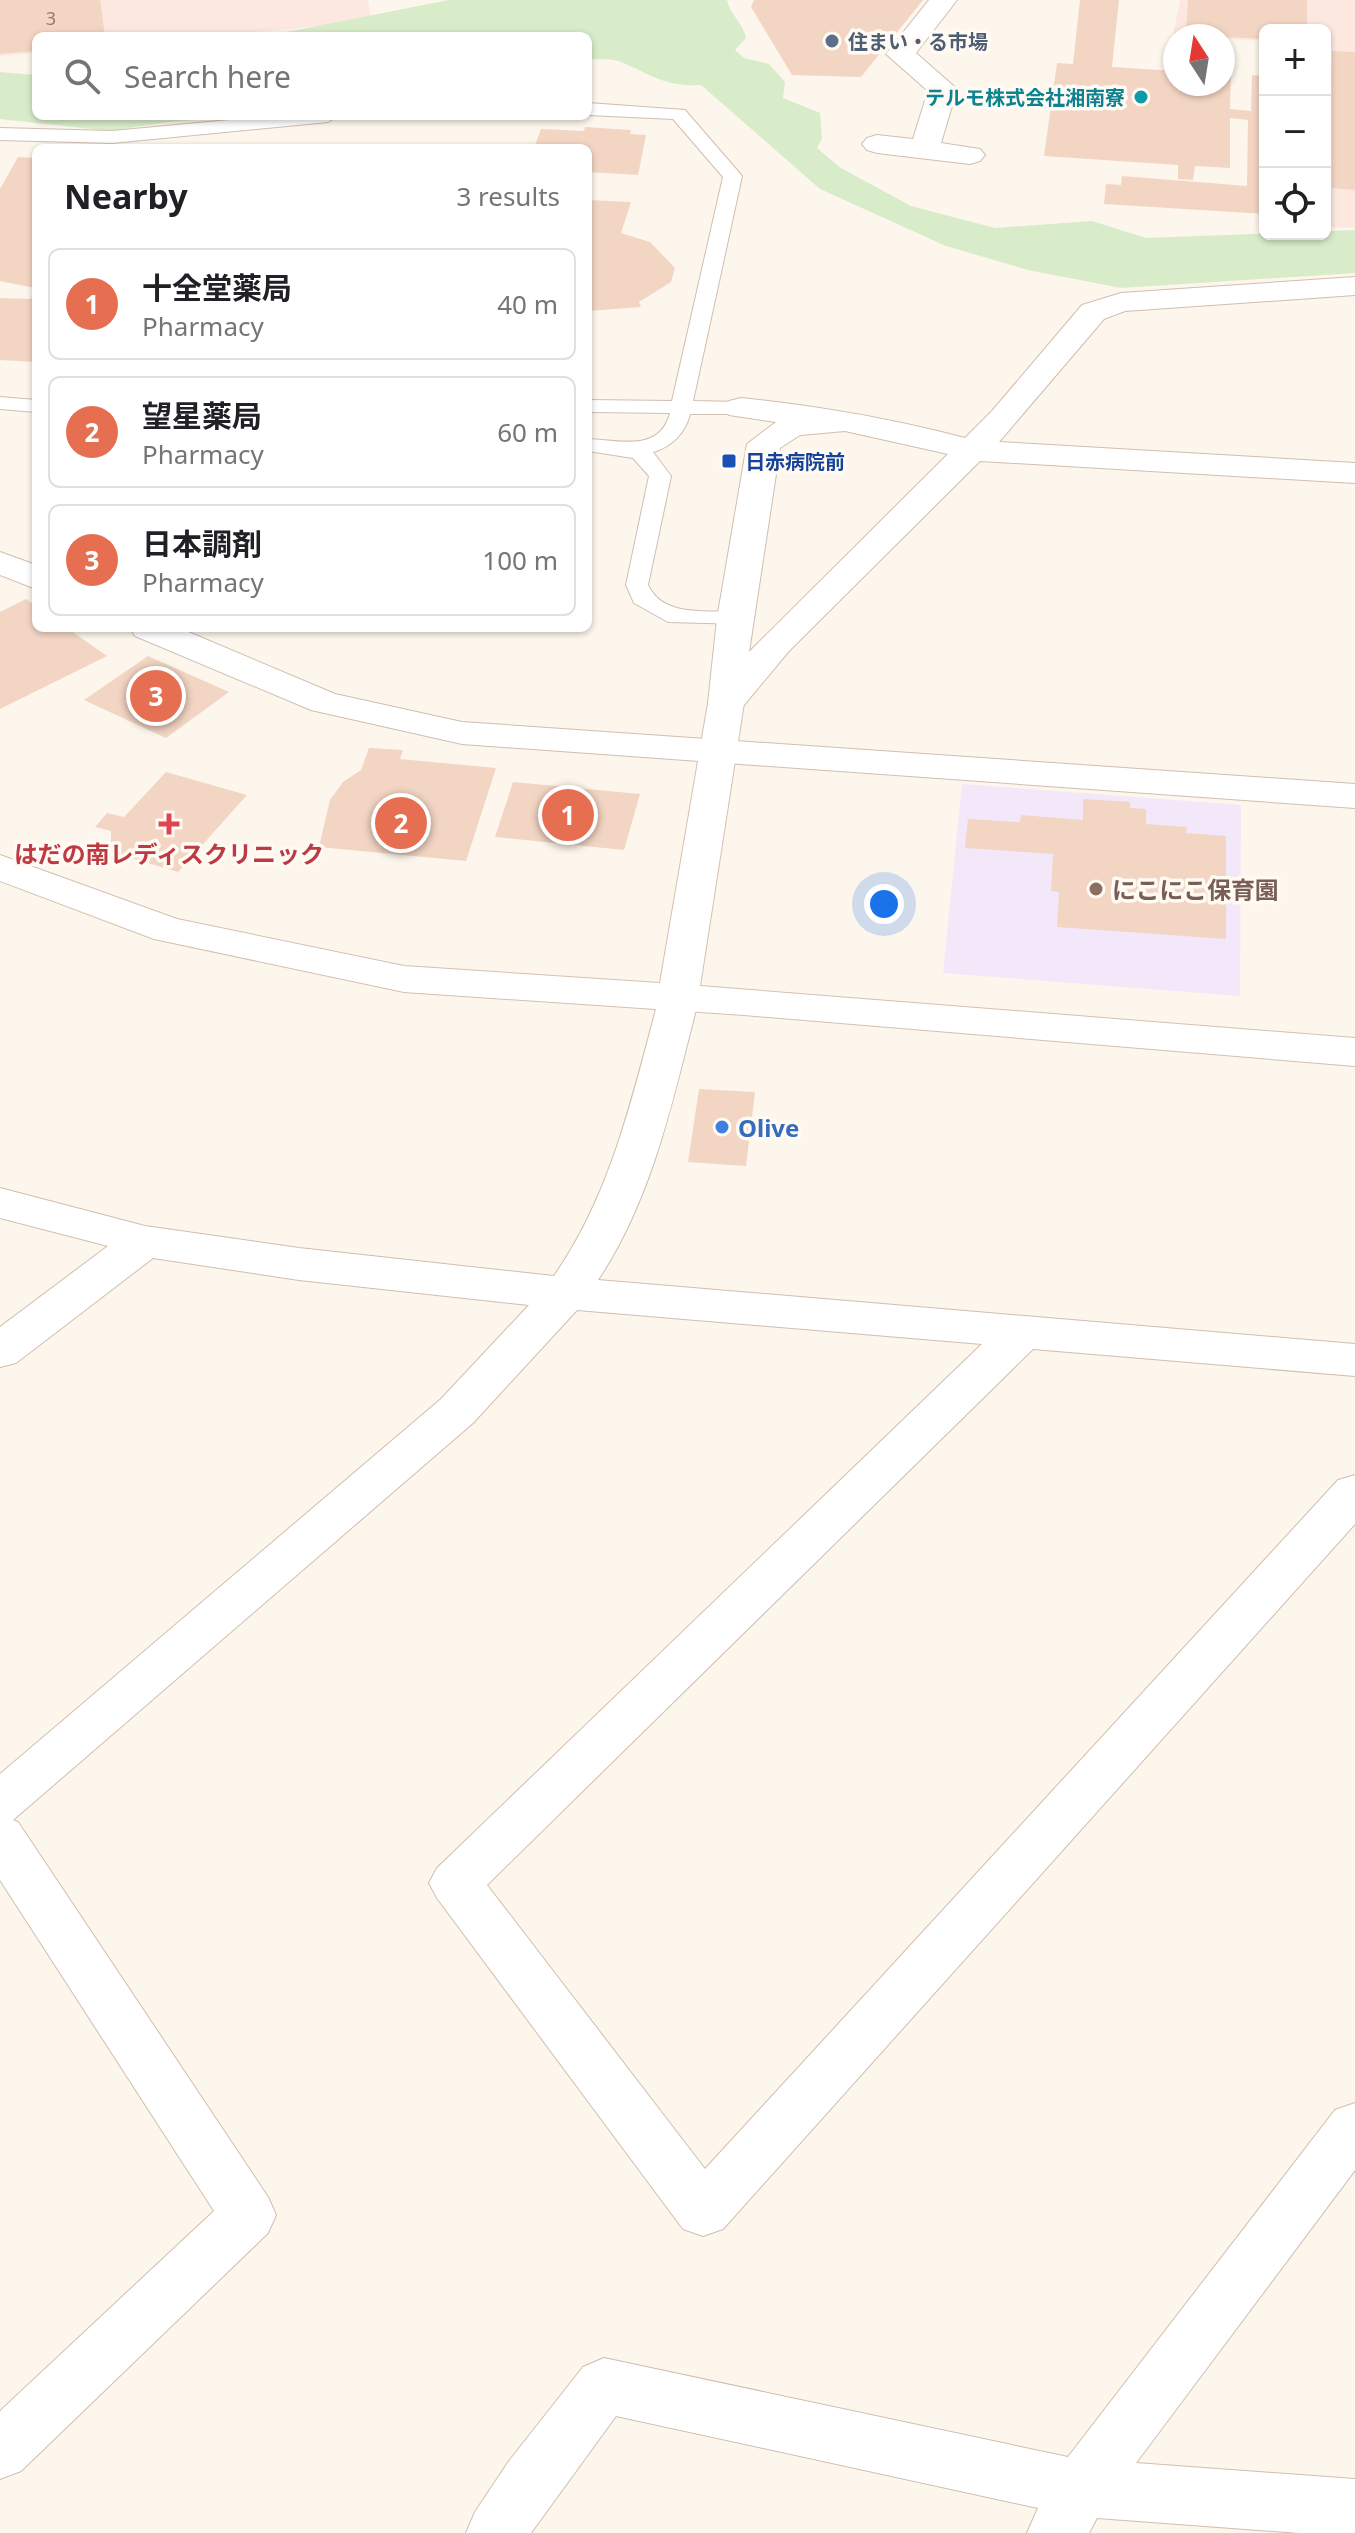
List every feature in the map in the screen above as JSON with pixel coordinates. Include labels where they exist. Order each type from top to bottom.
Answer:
[{"type":"street","points":[[925,148],[943,89],[900,54],[943,0]]},
{"type":"street","points":[[877,144],[970,155]]},
{"type":"street","points":[[726,703],[776,643],[1004,418],[1093,312],[1121,302],[1355,286]]},
{"type":"street","points":[[741,408],[865,424],[970,450],[1355,473]]},
{"type":"street","points":[[0,1804],[457,1411],[566,1293],[596,1249],[639,1148],[679,998],[684,946],[726,703],[735,619],[764,444],[777,433],[808,423],[865,424]]},
{"type":"street","points":[[0,562],[32,576]]},
{"type":"street","points":[[158,632],[324,702],[462,733],[1355,796]]},
{"type":"street","points":[[0,867],[168,930],[404,979],[1355,1052]]},
{"type":"street","points":[[0,1203],[145,1241],[299,1264],[566,1293],[1355,1360]]},
{"type":"street","points":[[0,1351],[145,1241]]},
{"type":"street","points":[[1025,1330],[455,1883],[703,2211],[1355,1493]]},
{"type":"street","points":[[0,1837],[248,2215],[0,2451]]},
{"type":"street","points":[[1069,2510],[1355,2127]]},
{"type":"street","points":[[496,2533],[530,2481],[604,2386],[1069,2510],[1355,2508]]},
{"type":"lane","points":[[592,109],[678,114],[733,176],[677,427],[655,445],[634,451],[592,446]]},
{"type":"lane","points":[[0,134],[112,137],[287,120]]},
{"type":"lane","points":[[0,403],[32,406]]},
{"type":"lane","points":[[592,406],[741,408]]},
{"type":"lane","points":[[634,451],[657,465],[660,476],[637,585],[645,603],[668,615],[735,619]]},
{"type":"shaded area","points":[[0,0],[368,0],[371,21],[256,32],[32,32],[32,53],[0,56]]},
{"type":"shaded area","points":[[1180,0],[1355,0],[1355,228],[1331,227],[1331,24],[1259,24],[1259,41],[1235,39],[1235,24],[1175,24]]},
{"type":"shaded area","name":"にこにこ保育園","points":[[962,784],[1241,805],[1240,996],[943,973]]},
{"type":"green space","points":[[449,0],[727,0],[746,38],[735,50],[744,58],[769,64],[785,82],[783,98],[820,113],[822,138],[817,148],[841,168],[911,206],[995,228],[1092,221],[1146,238],[1259,234],[1259,240],[1331,240],[1331,231],[1355,230],[1355,273],[1121,288],[1028,270],[946,246],[820,189],[701,85],[668,82],[617,61],[592,59],[592,32],[286,32]]},
{"type":"green space","points":[[0,72],[32,75],[32,120],[193,120],[110,131],[0,119]]},
{"type":"building","points":[[0,0],[100,0],[104,32],[32,32],[32,51],[0,54]]},
{"type":"building","name":"住まい・る市場","points":[[754,0],[923,0],[861,77],[792,75],[751,7]]},
{"type":"building","name":"テルモ株式会社湘南寮","points":[[1080,0],[1119,0],[1112,67],[1163,70],[1163,96],[1230,96],[1230,109],[1251,111],[1252,75],[1259,76],[1259,214],[1104,204],[1106,184],[1121,185],[1122,176],[1247,186],[1248,120],[1230,118],[1230,168],[1195,166],[1193,180],[1178,179],[1178,165],[1044,156],[1057,63],[1073,64]]},
{"type":"building","points":[[1188,0],[1307,0],[1307,24],[1259,24],[1259,39],[1235,37],[1235,24],[1187,24]]},
{"type":"building","points":[[1332,51],[1355,52],[1355,190],[1332,188]]},
{"type":"building","points":[[585,127],[631,130],[630,134],[646,135],[638,175],[592,172],[592,144],[535,144],[541,129],[584,131]]},
{"type":"building","points":[[18,157],[32,158],[32,287],[0,281],[0,189]]},
{"type":"building","points":[[592,200],[631,202],[621,233],[650,242],[675,268],[671,282],[639,302],[641,307],[592,311]]},
{"type":"building","points":[[32,296],[32,362],[0,360],[0,298],[31,299]]},
{"type":"building","points":[[26,599],[32,603],[32,632],[73,632],[107,656],[0,709],[0,612]]},
{"type":"building","points":[[148,656],[229,692],[166,738],[84,700]]},
{"type":"building","points":[[369,748],[403,750],[400,759],[496,768],[466,861],[319,847],[330,800],[343,782],[361,770]]},
{"type":"building","name":"はだの南レディスクリニック","points":[[166,772],[247,795],[178,872],[121,855],[111,843],[111,831],[95,827],[107,813],[124,817]]},
{"type":"building","points":[[513,782],[640,794],[624,850],[495,837]]},
{"type":"building","points":[[1083,799],[1130,802],[1130,808],[1146,809],[1146,824],[1187,827],[1186,833],[1226,836],[1226,939],[1057,927],[1059,892],[1051,891],[1053,854],[965,848],[968,819],[1020,822],[1021,815],[1083,820]]},
{"type":"building","name":"Olive","points":[[699,1089],[755,1092],[746,1166],[688,1162]]},
{"type":"place","name":"住まい・る市場","points":[[832,41]]},
{"type":"place","name":"テルモ株式会社湘南寮","points":[[1141,97]]},
{"type":"place","name":"日赤病院前","points":[[729,461]]},
{"type":"place","name":"日本調剤","points":[[156,696]]},
{"type":"place","name":"十全堂薬局","points":[[568,815]]},
{"type":"place","name":"望星薬局","points":[[401,823]]},
{"type":"place","name":"はだの南レディスクリニック","points":[[169,824]]},
{"type":"place","name":"にこにこ保育園","points":[[1096,889]]},
{"type":"place","name":"Olive","points":[[722,1127]]}]
